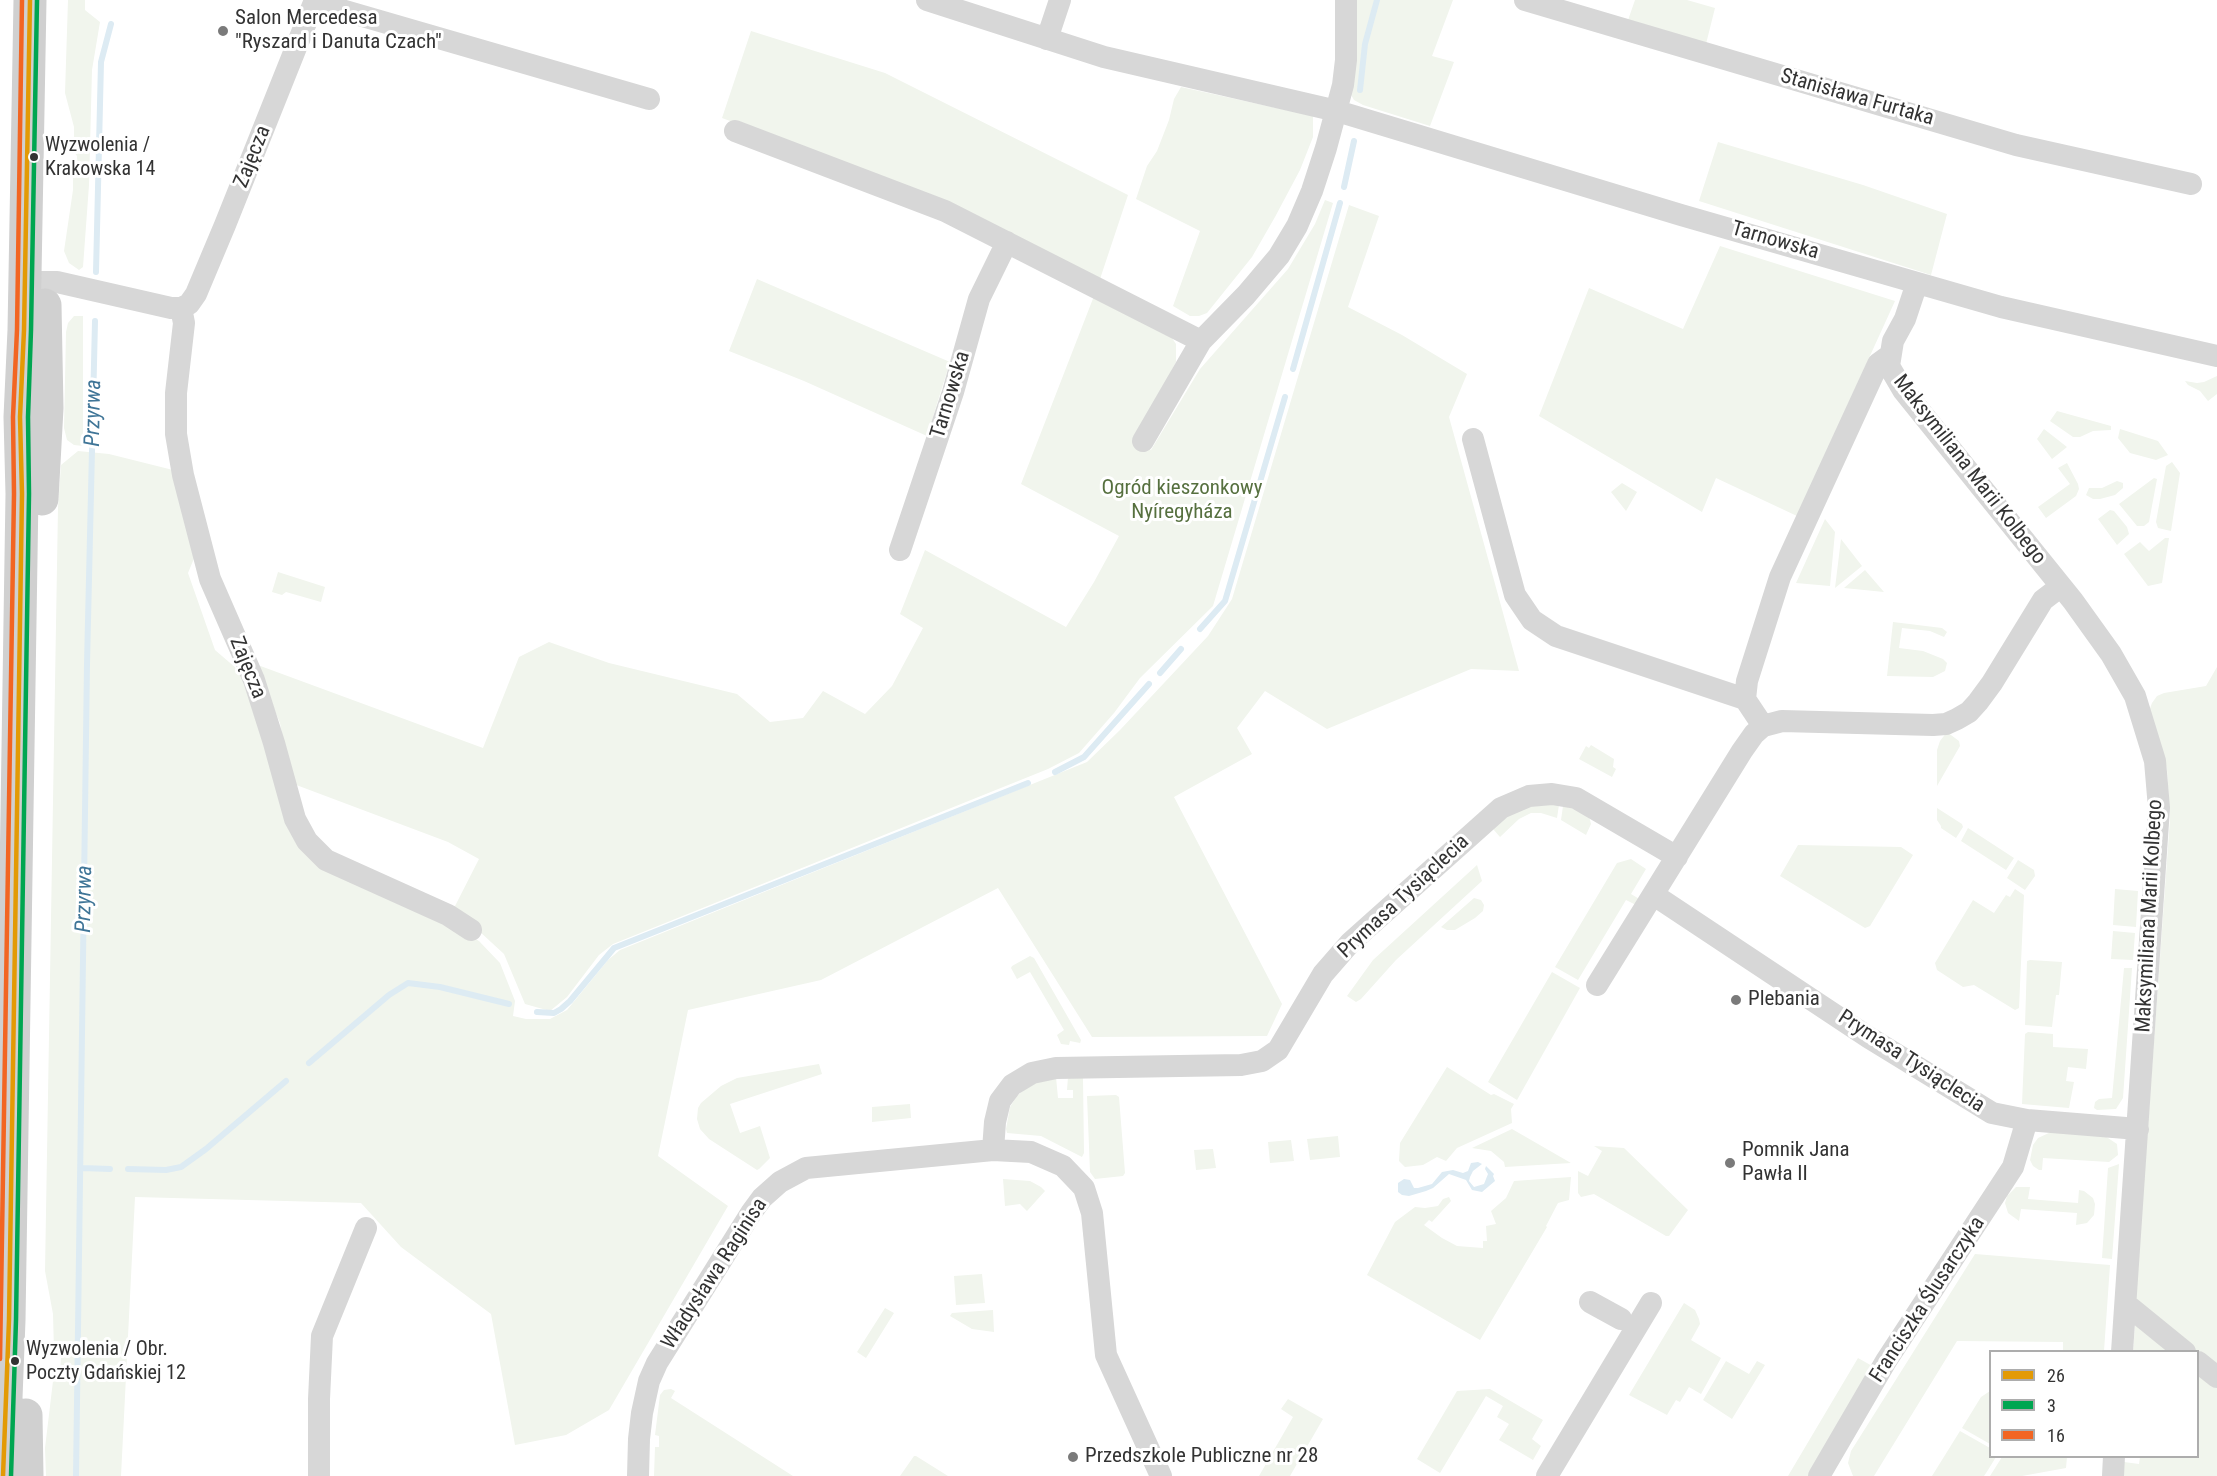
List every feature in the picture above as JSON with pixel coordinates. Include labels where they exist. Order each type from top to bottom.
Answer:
[{"type":"main road","points":[[3,1476],[9,1320],[17,800],[46,408],[35,282],[30,0]]},
{"type":"main road","points":[[35,282],[51,0]]},
{"type":"main road","points":[[17,800],[27,1476]]},
{"type":"street","name":"Tarnowska","points":[[927,0],[1104,57],[1337,111],[2001,307],[2217,356]]},
{"type":"street","points":[[1047,39],[1060,0]]},
{"type":"street","points":[[1143,441],[1201,341],[1246,295],[1272,264],[1297,226],[1312,191],[1337,111],[1346,60],[1346,0]]},
{"type":"street","name":"Stanisława Furtaka","points":[[1525,0],[2016,145],[2191,184]]},
{"type":"street","points":[[315,1],[649,99]]},
{"type":"street","name":"Zajęcza","points":[[315,1],[196,294],[189,304],[181,308],[184,323],[176,393],[176,434],[183,475],[210,579],[254,680],[295,819],[307,841],[326,860],[448,915],[471,930]]},
{"type":"street","points":[[735,131],[945,211],[1201,341]]},
{"type":"street","name":"Tarnowska","points":[[900,550],[953,392],[979,299],[1007,242]]},
{"type":"street","points":[[35,282],[57,282],[181,308]]},
{"type":"street","name":"Maksymiliana Marii Kolbego","points":[[1917,283],[1905,319],[1893,341],[1889,366],[1904,390],[2073,602],[2111,654],[2135,696],[2155,761],[2159,808],[2122,1350]]},
{"type":"street","points":[[1744,699],[1747,681],[1780,577],[1878,364],[1889,356]]},
{"type":"street","points":[[1473,439],[1515,595],[1532,620],[1556,636],[1744,699],[1763,726]]},
{"type":"street","points":[[1597,986],[1742,751],[1763,726],[1782,721],[1933,725],[1946,724],[1957,719],[1969,712],[1978,702],[2043,600],[2060,587]]},
{"type":"street","name":"Prymasa Tysiąclecia","points":[[993,1150],[995,1122],[1000,1101],[1012,1085],[1032,1073],[1056,1068],[1240,1065],[1262,1061],[1278,1050],[1323,974],[1350,943],[1501,808],[1529,796],[1552,794],[1576,798],[1677,857]]},
{"type":"street","name":"Prymasa Tysiąclecia","points":[[1654,895],[1992,1113],[2027,1120],[2138,1129]]},
{"type":"street","name":"Franciszka Ślusarczyka","points":[[1819,1476],[1886,1361],[2013,1167],[2027,1120]]},
{"type":"street","name":"Władysława Raginisa","points":[[638,1476],[642,1413],[649,1381],[657,1363],[762,1198],[780,1182],[806,1168],[993,1150],[1031,1152],[1063,1166],[1084,1188],[1092,1213],[1106,1354],[1161,1476]]},
{"type":"street","points":[[319,1476],[322,1336],[366,1228]]},
{"type":"street","points":[[1590,1302],[1621,1319]]},
{"type":"street","points":[[1547,1476],[1651,1303]]},
{"type":"street","points":[[2126,1304],[2183,1350]]},
{"type":"street","points":[[2199,1363],[2217,1377]]},
{"type":"street","points":[[2113,1476],[2115,1458]]},
{"type":"green space","points":[[68,0],[85,0],[85,10],[100,22],[92,70],[89,185],[83,267],[79,270],[69,263],[64,251],[73,190],[73,172],[77,169],[74,127],[65,93]]},
{"type":"green space","points":[[1355,0],[1453,0],[1432,56],[1454,62],[1430,126],[1363,105],[1354,100],[1350,93]]},
{"type":"green space","points":[[1635,0],[1687,0],[1715,8],[1706,44],[1627,23]]},
{"type":"green space","points":[[751,31],[885,73],[1128,195],[1100,279],[913,188],[722,118]]},
{"type":"green space","points":[[1181,87],[1313,116],[1313,137],[1300,170],[1275,217],[1252,257],[1207,313],[1199,316],[1190,316],[1173,306],[1200,231],[1136,199],[1147,166],[1157,151],[1174,99]]},
{"type":"green space","points":[[1718,142],[1863,185],[1947,214],[1931,275],[1699,201]]},
{"type":"green space","name":"Ogród kieszonkowy Nyíregyháza","points":[[1325,200],[1333,203],[1213,606],[1140,678],[1114,713],[1079,753],[1048,769],[613,944],[599,955],[567,997],[550,1011],[525,1004],[504,954],[454,908],[479,859],[448,842],[291,783],[280,723],[255,664],[483,748],[519,657],[549,642],[609,663],[737,694],[770,722],[803,718],[823,691],[865,714],[892,686],[923,628],[900,614],[925,550],[1066,627],[1119,536],[1021,484],[1094,296],[1172,338],[1176,344],[1176,362],[1135,440],[1151,450],[1200,369],[1288,269],[1315,224]]},
{"type":"green space","points":[[1349,205],[1379,216],[1348,307],[1402,335],[1467,374],[1449,417],[1519,671],[1471,669],[1327,729],[1265,691],[1237,728],[1252,754],[1174,797],[1282,1004],[1267,1036],[1092,1037],[998,888],[821,980],[688,1010],[658,1156],[728,1206],[609,1410],[566,1435],[515,1445],[491,1314],[401,1247],[361,1203],[135,1197],[121,1476],[46,1476],[45,1448],[53,1381],[60,1375],[61,1357],[54,1351],[53,1314],[45,1271],[58,507],[61,465],[78,451],[109,454],[173,470],[195,556],[188,573],[215,650],[243,674],[292,831],[479,941],[500,963],[515,1001],[513,1016],[526,1019],[550,1019],[567,1010],[608,960],[620,950],[1087,762],[1120,730],[1208,636],[1232,599]]},
{"type":"green space","points":[[1720,246],[1895,301],[1797,516],[1716,478],[1702,512],[1539,416],[1589,288],[1683,329]]},
{"type":"green space","points":[[757,279],[950,362],[927,436],[804,381],[729,351]]},
{"type":"green space","points":[[74,316],[83,316],[83,446],[74,445],[67,440],[64,428],[66,332],[68,323]]},
{"type":"green space","points":[[2217,376],[2217,394],[2208,401],[2200,391],[2185,381],[2204,382]]},
{"type":"green space","points":[[2057,411],[2111,426],[2111,430],[2093,431],[2080,437],[2073,437],[2050,421]]},
{"type":"green space","points":[[2044,429],[2067,447],[2052,459],[2037,439]]},
{"type":"green space","points":[[2120,429],[2158,441],[2168,455],[2156,460],[2130,453],[2118,438]]},
{"type":"green space","points":[[2172,462],[2180,473],[2171,531],[2158,528],[2156,522],[2166,466]]},
{"type":"green space","points":[[2067,463],[2079,489],[2076,496],[2046,518],[2038,507],[2070,484],[2058,468]]},
{"type":"green space","points":[[2154,478],[2157,479],[2149,522],[2144,526],[2137,526],[2119,504]]},
{"type":"green space","points":[[2117,481],[2123,483],[2123,488],[2115,495],[2093,499],[2086,495],[2089,488],[2102,488]]},
{"type":"green space","points":[[1622,483],[1637,492],[1626,511],[1611,492]]},
{"type":"green space","points":[[2110,510],[2114,511],[2127,527],[2129,534],[2117,545],[2098,519]]},
{"type":"green space","points":[[1825,519],[1835,532],[1830,586],[1796,583]]},
{"type":"green space","points":[[2165,538],[2169,538],[2162,583],[2148,586],[2124,554],[2140,542],[2149,551]]},
{"type":"green space","points":[[1841,539],[1862,566],[1835,588]]},
{"type":"green space","points":[[1865,570],[1884,592],[1844,588]]},
{"type":"green space","points":[[278,572],[325,587],[321,602],[286,592],[282,595],[272,592]]},
{"type":"green space","points":[[1893,622],[1942,628],[1947,632],[1944,637],[1930,631],[1902,628],[1899,648],[1923,651],[1943,659],[1947,663],[1945,671],[1933,677],[1887,676]]},
{"type":"green space","points":[[2217,667],[2217,1370],[2199,1356],[2199,1350],[2192,1350],[2135,1305],[2170,819],[2167,769],[2149,711],[2157,696],[2206,686]]},
{"type":"green space","points":[[1947,732],[1959,741],[1960,746],[1937,786],[1937,750]]},
{"type":"green space","points":[[1591,745],[1614,759],[1613,767],[1616,769],[1612,777],[1579,759],[1586,746],[1589,748]]},
{"type":"green space","points":[[1527,805],[1559,805],[1557,818],[1541,813],[1531,813],[1519,819],[1500,837],[1493,829],[1493,825]]},
{"type":"green space","points":[[1563,806],[1589,816],[1591,824],[1586,835],[1561,820]]},
{"type":"green space","points":[[1937,808],[1962,824],[1963,827],[1956,838],[1941,828],[1937,820]]},
{"type":"green space","points":[[1968,828],[2014,858],[2006,870],[1961,841]]},
{"type":"green space","points":[[1798,845],[1901,847],[1913,855],[1870,926],[1865,928],[1780,876]]},
{"type":"green space","points":[[1631,859],[1646,869],[1631,894],[1641,900],[1638,906],[1626,900],[1578,980],[1555,967],[1617,863]]},
{"type":"green space","points":[[2018,860],[2034,870],[2035,876],[2025,890],[2007,878]]},
{"type":"green space","points":[[1477,865],[1482,881],[1396,960],[1361,999],[1356,1002],[1347,996],[1373,960]]},
{"type":"green space","points":[[2015,889],[2024,895],[2019,1008],[2015,1010],[1974,985],[1963,987],[1937,970],[1935,963],[1973,900],[1994,913],[2006,895],[2010,897]]},
{"type":"green space","points":[[2115,889],[2138,891],[2136,927],[2113,925]]},
{"type":"green space","points":[[1474,898],[1481,900],[1484,905],[1483,911],[1455,930],[1441,927]]},
{"type":"green space","points":[[2113,931],[2135,933],[2133,960],[2111,959]]},
{"type":"green space","points":[[1030,956],[1034,958],[1081,1040],[1079,1047],[1080,1043],[1070,1041],[1069,1045],[1061,1044],[1057,1035],[1064,1030],[1030,972],[1017,979],[1011,968]]},
{"type":"green space","points":[[2027,961],[2062,962],[2059,995],[2056,995],[2052,1027],[2025,1025]]},
{"type":"green space","points":[[2124,968],[2132,968],[2123,1098],[2116,1109],[2097,1110],[2094,1108],[2095,1102],[2099,1099],[2112,1098]]},
{"type":"green space","points":[[1552,972],[1580,988],[1517,1100],[1488,1082]]},
{"type":"green space","points":[[2028,1032],[2053,1034],[2053,1047],[2088,1049],[2086,1069],[2068,1067],[2066,1081],[2074,1082],[2069,1108],[2022,1104],[2025,1034]]},
{"type":"green space","points":[[819,1064],[822,1074],[730,1104],[740,1133],[760,1126],[770,1158],[759,1169],[757,1170],[709,1139],[700,1129],[697,1119],[698,1108],[721,1086],[737,1078]]},
{"type":"green space","points":[[1447,1067],[1491,1095],[1494,1094],[1514,1104],[1511,1109],[1512,1123],[1457,1148],[1446,1161],[1437,1157],[1423,1165],[1405,1167],[1399,1161],[1400,1143]]},
{"type":"green space","points":[[1056,1077],[1058,1098],[1073,1098],[1073,1090],[1067,1090],[1068,1077],[1083,1078],[1084,1153],[1082,1157],[1041,1136],[1007,1133],[1010,1107],[1017,1096],[1032,1083]]},
{"type":"green space","points":[[1116,1095],[1119,1097],[1125,1173],[1123,1176],[1095,1179],[1090,1172],[1087,1096]]},
{"type":"green space","points":[[910,1104],[911,1118],[872,1122],[872,1107]]},
{"type":"green space","points":[[1512,1129],[1571,1163],[1505,1167],[1504,1162],[1491,1151],[1472,1148]]},
{"type":"green space","points":[[2051,1132],[2105,1136],[2117,1144],[2118,1155],[2109,1162],[2043,1158],[2042,1170],[2039,1170],[2030,1160],[2033,1145],[2038,1138]]},
{"type":"green space","points":[[1338,1136],[1340,1157],[1310,1160],[1307,1139]]},
{"type":"green space","points":[[1291,1140],[1294,1161],[1270,1163],[1268,1142]]},
{"type":"green space","points":[[1594,1146],[1624,1148],[1688,1210],[1669,1236],[1594,1194],[1581,1197],[1578,1193],[1578,1171],[1588,1176],[1602,1151]]},
{"type":"green space","points":[[1213,1149],[1216,1168],[1196,1170],[1194,1150]]},
{"type":"green space","points":[[2119,1164],[2112,1259],[2102,1258],[2108,1168]]},
{"type":"green space","points":[[1571,1177],[1569,1200],[1558,1203],[1547,1227],[1480,1340],[1367,1275],[1395,1222],[1415,1207],[1438,1206],[1443,1199],[1449,1197],[1451,1201],[1432,1222],[1429,1220],[1424,1225],[1457,1246],[1483,1248],[1483,1241],[1487,1241],[1486,1226],[1496,1224],[1491,1211],[1506,1198],[1514,1181]]},
{"type":"green space","points":[[1003,1179],[1030,1181],[1045,1191],[1027,1211],[1020,1204],[1005,1206]]},
{"type":"green space","points":[[2016,1187],[2030,1187],[2028,1199],[2078,1203],[2079,1190],[2084,1191],[2093,1198],[2094,1215],[2087,1223],[2076,1225],[2077,1213],[2021,1209],[2019,1221],[2008,1213],[2005,1203],[2007,1196]]},
{"type":"green space","points":[[1975,1254],[2110,1265],[2104,1350],[2063,1350],[2063,1342],[1957,1341],[1874,1476],[1853,1476],[1848,1463],[1851,1451]]},
{"type":"green space","points":[[982,1274],[985,1303],[956,1305],[954,1276]]},
{"type":"green space","points":[[1684,1303],[1695,1310],[1700,1324],[1691,1340],[1721,1358],[1701,1394],[1689,1387],[1680,1402],[1676,1400],[1667,1415],[1629,1395]]},
{"type":"green space","points":[[885,1308],[894,1313],[866,1358],[857,1352]]},
{"type":"green space","points":[[993,1310],[994,1332],[972,1329],[950,1316],[952,1313]]},
{"type":"green space","points":[[2135,1325],[2173,1350],[2133,1350]]},
{"type":"green space","points":[[1858,1358],[1874,1367],[1809,1476],[1788,1476]]},
{"type":"green space","points":[[1726,1361],[1749,1374],[1757,1361],[1765,1365],[1732,1419],[1703,1400]]},
{"type":"green space","points":[[2199,1369],[2217,1383],[2217,1476],[2123,1476],[2124,1462],[2139,1464],[2140,1458],[2199,1458]]},
{"type":"green space","points":[[1490,1389],[1543,1420],[1532,1439],[1541,1446],[1533,1460],[1499,1440],[1509,1424],[1497,1417],[1503,1406],[1486,1396],[1440,1473],[1417,1459],[1457,1391]]},
{"type":"green space","points":[[664,1390],[675,1391],[671,1398],[793,1476],[654,1476],[655,1447],[659,1447],[659,1436],[655,1435],[660,1395]]},
{"type":"green space","points":[[1989,1392],[1989,1443],[1962,1428],[1981,1397]]},
{"type":"green space","points":[[1288,1399],[1323,1419],[1290,1476],[1259,1476],[1293,1417],[1281,1409]]},
{"type":"green space","points":[[1960,1431],[1989,1447],[1989,1458],[1995,1458],[1984,1476],[1932,1476]]},
{"type":"green space","points":[[916,1456],[948,1476],[900,1476]]},
{"type":"green space","points":[[2001,1458],[2067,1458],[2066,1468],[2022,1476],[1990,1476]]},
{"type":"shaded area","points":[[1471,1163],[1482,1164],[1473,1171],[1469,1181],[1474,1187],[1484,1184],[1488,1174],[1486,1166],[1494,1174],[1495,1181],[1482,1192],[1472,1190],[1466,1180],[1449,1174],[1426,1191],[1409,1196],[1398,1192],[1398,1183],[1404,1179],[1410,1180],[1414,1188],[1418,1188],[1432,1184],[1442,1172],[1453,1170],[1463,1173],[1468,1171]]},
{"type":"waterway","points":[[1360,90],[1365,44],[1377,0]]},
{"type":"waterway","name":"Przyrwa","points":[[96,272],[101,62],[111,24]]},
{"type":"waterway","points":[[1344,187],[1354,141]]},
{"type":"waterway","points":[[1293,369],[1340,203]]},
{"type":"waterway","name":"Przyrwa","points":[[76,1476],[87,664],[95,321]]},
{"type":"waterway","points":[[1200,629],[1225,601],[1285,397]]},
{"type":"waterway","points":[[1160,673],[1181,649]]},
{"type":"waterway","points":[[1055,772],[1084,757],[1149,684]]},
{"type":"waterway","points":[[537,1012],[554,1013],[561,1009],[614,948],[1028,783]]},
{"type":"waterway","points":[[309,1063],[389,995],[408,983],[440,987],[509,1004]]},
{"type":"waterway","points":[[128,1169],[166,1170],[181,1167],[206,1149],[286,1081]]},
{"type":"waterway","points":[[82,1168],[110,1169]]},
{"type":"transit line","name":"16","points":[[0,1359],[14,494],[13,417],[17,330],[22,0]]},
{"type":"transit line","name":"26","points":[[3,1476],[9,1320],[22,494],[20,417],[24,330],[30,0]]},
{"type":"transit line","name":"3","points":[[11,1476],[16,1320],[29,494],[28,417],[37,0]]},
{"type":"place","name":"Salon Mercedesa \"Ryszard i Danuta Czach\"","points":[[223,31]]},
{"type":"place","name":"Wyzwolenia / Krakowska 14","points":[[34,157]]},
{"type":"place","name":"Plebania","points":[[1736,1000]]},
{"type":"place","name":"Pomnik Jana Pawła II","points":[[1730,1163]]},
{"type":"place","name":"Wyzwolenia / Obr. Poczty Gdańskiej 12","points":[[15,1361]]},
{"type":"place","name":"Przedszkole Publiczne nr 28","points":[[1073,1457]]}]
